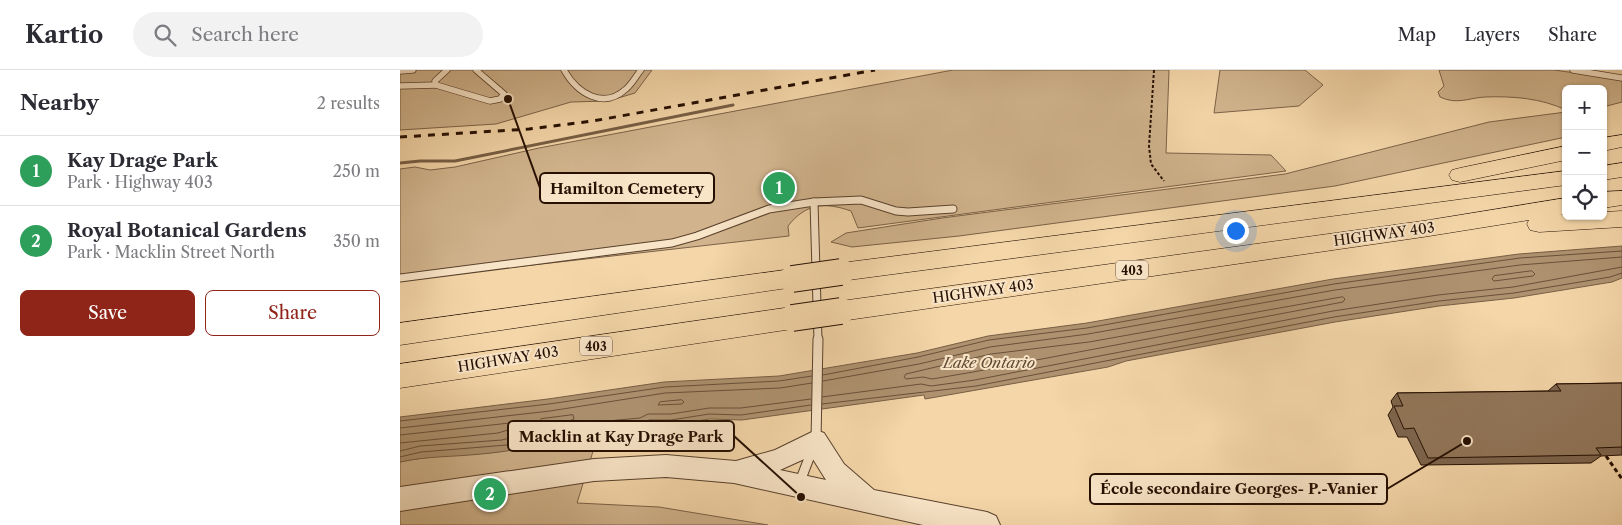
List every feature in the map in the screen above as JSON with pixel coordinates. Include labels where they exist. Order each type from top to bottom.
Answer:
[{"type":"highway","points":[[1607,144],[1622,141]]},
{"type":"highway","points":[[1267,215],[1562,154]]},
{"type":"highway","points":[[1607,172],[1622,170]]},
{"type":"highway","points":[[400,334],[841,272],[1267,215],[1562,178]]},
{"type":"highway","points":[[1607,200],[1622,198]]},
{"type":"highway","name":"HIGHWAY 403","points":[[400,376],[792,318],[1422,229],[1562,207]]},
{"type":"highway","points":[[1422,229],[1622,219]]},
{"type":"street","points":[[734,472],[770,464],[794,455],[816,432],[827,463],[846,486],[872,502]]},
{"type":"street","points":[[400,499],[594,470],[666,466],[734,472],[987,525]]},
{"type":"lane","points":[[400,71],[414,70]]},
{"type":"lane","points":[[436,85],[435,81],[447,70]]},
{"type":"lane","points":[[400,86],[436,85],[465,92],[486,102],[496,101],[503,96],[504,94],[476,70]]},
{"type":"lane","points":[[564,70],[584,95],[596,100],[616,96],[625,90],[641,70]]},
{"type":"lane","points":[[1573,70],[1622,78]]},
{"type":"lane","points":[[400,278],[672,243],[697,236],[768,209],[814,202],[861,200],[896,211],[908,212],[953,209]]},
{"type":"lane","points":[[798,486],[816,432],[818,356],[814,202]]},
{"type":"path","points":[[1154,70],[1149,146],[1151,164],[1164,181]]},
{"type":"path","points":[[1606,456],[1622,479]]},
{"type":"shaded area","points":[[400,70],[652,70],[635,93],[608,101],[571,102],[496,124],[400,130]]},
{"type":"shaded area","points":[[953,70],[1169,70],[1166,153],[1271,155],[1286,171],[858,228],[851,211],[833,206],[816,206],[795,218],[788,226],[789,236],[400,280],[400,169],[415,167],[430,170],[455,167],[539,148]]},
{"type":"shaded area","points":[[1220,70],[1305,70],[1323,85],[1299,106],[1214,113]]},
{"type":"shaded area","points":[[1439,70],[1554,70],[1622,80],[1622,102],[1607,106],[1607,85],[1562,85],[1562,108],[1537,100],[1506,97],[1485,97],[1452,101],[1440,97],[1438,92],[1444,86]]},
{"type":"shaded area","points":[[1562,113],[1562,138],[1335,186],[959,236],[852,247],[831,242],[846,233],[942,218],[1285,174],[1489,122]]},
{"type":"shaded area","points":[[599,432],[577,503],[659,507],[768,525],[400,525],[400,462],[490,453],[536,443],[562,442]]},
{"type":"water","name":"Lake Ontario","points":[[1622,246],[1622,278],[1612,282],[1514,298],[1439,306],[1335,322],[1126,361],[1108,367],[925,399],[924,395],[742,420],[710,419],[671,425],[649,425],[647,429],[586,434],[574,440],[536,443],[519,449],[400,462],[400,417],[548,399],[664,382],[779,376],[917,353],[988,336],[1087,323],[1333,279],[1519,254]]},
{"type":"building","points":[[1622,383],[1622,447],[1596,448],[1601,455],[1428,458],[1414,428],[1404,429],[1394,406],[1403,406],[1397,393],[1561,391],[1556,384]]},
{"type":"waterway","points":[[400,163],[455,161],[733,105]]},
{"type":"railway","points":[[400,137],[529,129],[593,121],[875,70]]},
{"type":"place","name":"Hamilton Cemetery","points":[[508,99]]},
{"type":"place","name":"Kay Drage Park","points":[[779,188]]},
{"type":"place","name":"École secondaire Georges- P.-Vanier","points":[[1467,441]]},
{"type":"place","name":"Royal Botanical Gardens","points":[[490,494]]},
{"type":"place","name":"Macklin at Kay Drage Park","points":[[801,497]]}]
